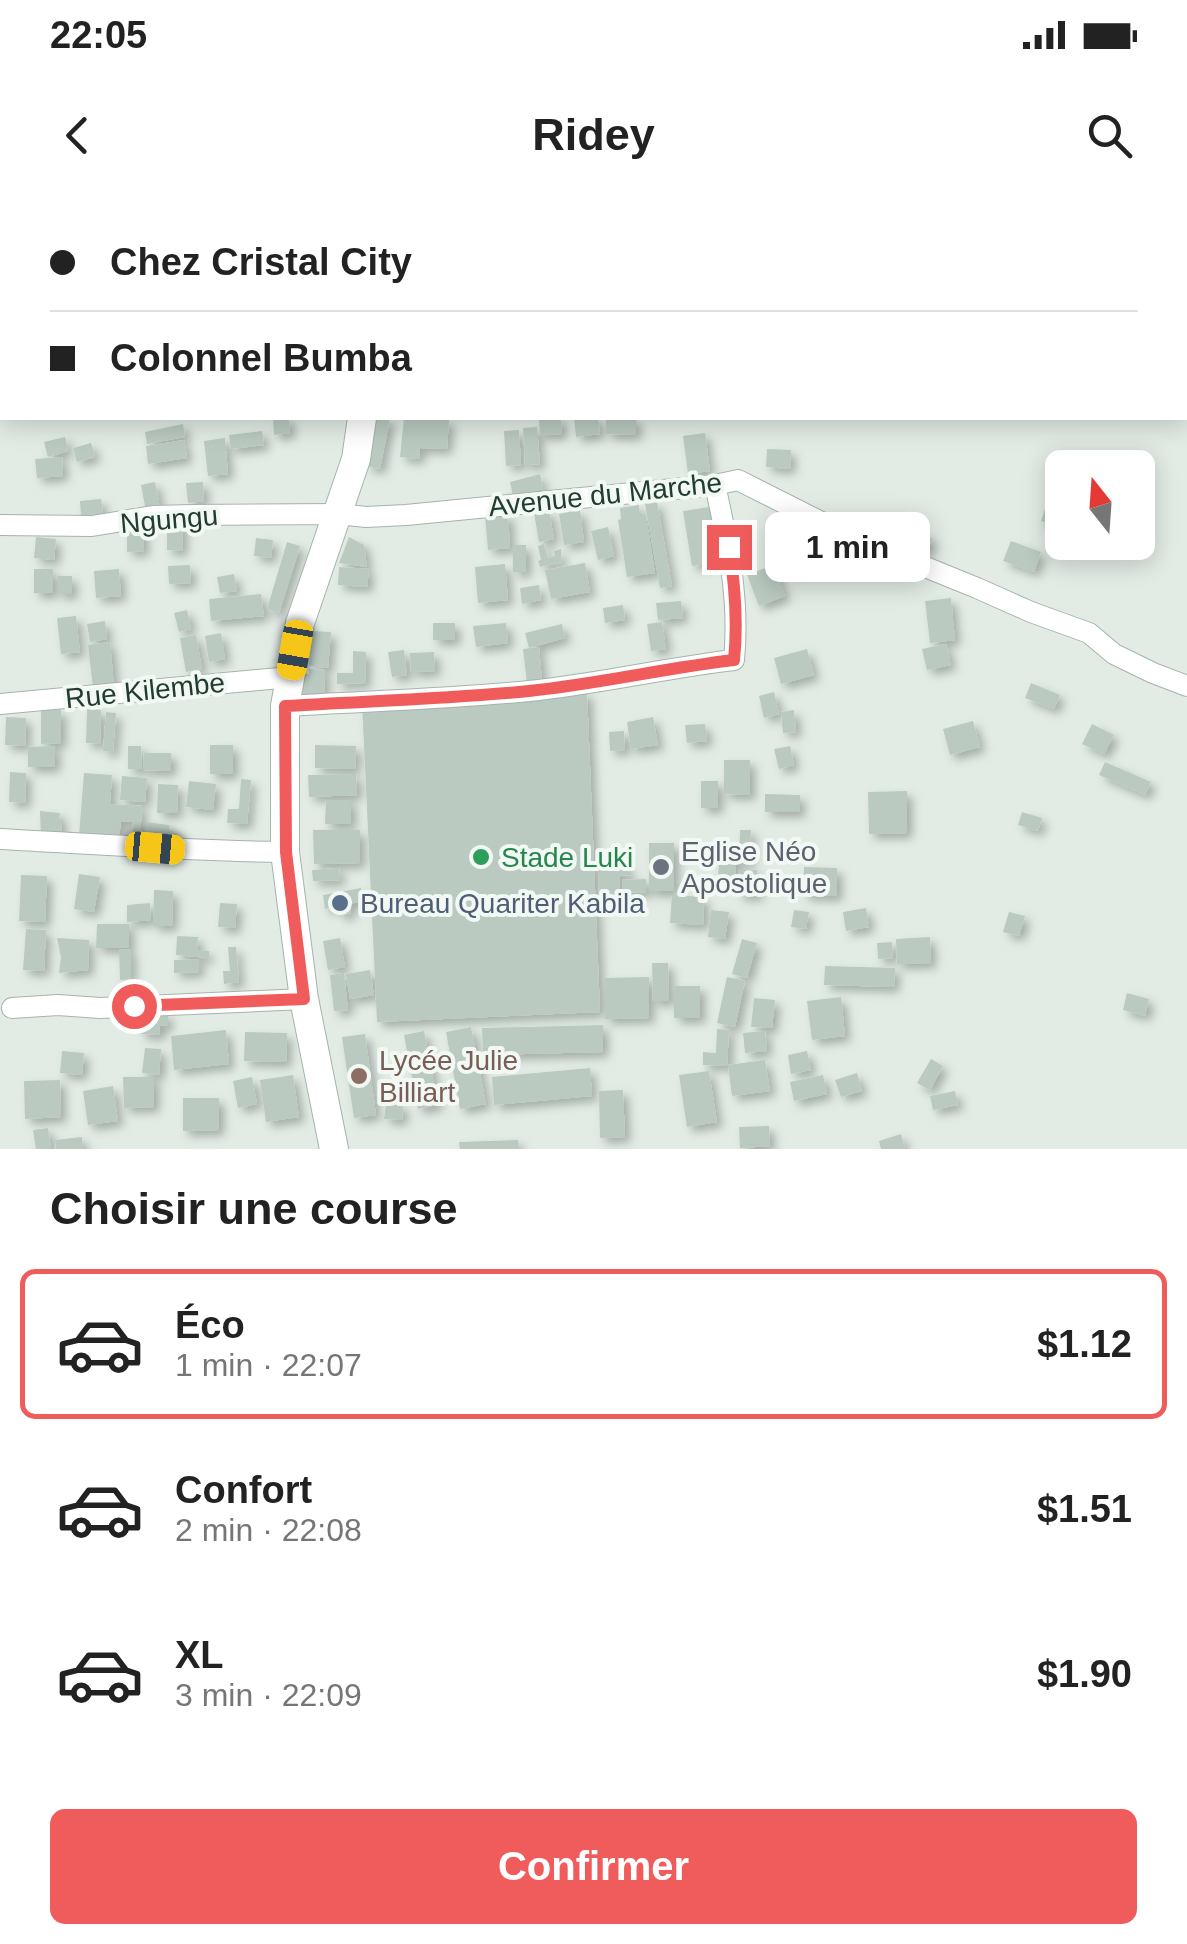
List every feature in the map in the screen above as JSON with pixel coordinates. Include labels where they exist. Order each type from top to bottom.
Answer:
[{"type":"street","points":[[334,1149],[304,999],[286,852],[285,706],[300,623],[356,459],[362,420]]},
{"type":"street","name":"Avenue du Marche","points":[[338,514],[406,515],[738,480],[849,536],[1090,634],[1114,654],[1187,686]]},
{"type":"street","points":[[285,706],[528,691],[734,660],[735,587],[715,485]]},
{"type":"street","name":"Ngungu","points":[[0,524],[92,526],[166,516],[338,514]]},
{"type":"street","name":"Rue Kilembe","points":[[0,704],[290,677]]},
{"type":"street","points":[[0,840],[183,851],[286,852]]},
{"type":"street","points":[[12,1008],[304,999]]},
{"type":"building","points":[[273,420],[289,420],[290,433],[274,435]]},
{"type":"building","points":[[376,420],[390,420],[380,469],[366,466]]},
{"type":"building","points":[[404,420],[449,420],[447,449],[420,448],[419,459],[400,457]]},
{"type":"building","points":[[539,420],[561,420],[562,434],[540,435]]},
{"type":"building","points":[[574,420],[598,420],[600,434],[576,437]]},
{"type":"building","points":[[606,420],[636,420],[636,435],[606,434]]},
{"type":"building","points":[[183,424],[185,437],[147,444],[145,432]]},
{"type":"building","points":[[537,427],[540,464],[525,465],[523,428]]},
{"type":"building","points":[[519,430],[521,465],[506,466],[504,431]]},
{"type":"building","points":[[262,431],[264,445],[231,449],[229,435]]},
{"type":"building","points":[[705,433],[710,471],[688,474],[683,436]]},
{"type":"building","points":[[65,437],[68,451],[48,457],[44,442]]},
{"type":"building","points":[[225,438],[228,474],[208,476],[204,441]]},
{"type":"building","points":[[184,440],[187,458],[148,464],[146,446]]},
{"type":"building","points":[[91,443],[95,457],[77,462],[73,448]]},
{"type":"building","points":[[767,449],[791,450],[790,469],[766,467]]},
{"type":"building","points":[[62,457],[63,476],[37,478],[35,459]]},
{"type":"building","points":[[540,474],[543,489],[513,496],[510,482]]},
{"type":"building","points":[[155,482],[160,508],[146,511],[141,485]]},
{"type":"building","points":[[203,482],[204,501],[188,503],[186,483]]},
{"type":"building","points":[[101,499],[103,513],[81,516],[80,501]]},
{"type":"building","points":[[657,502],[672,586],[660,588],[645,504]]},
{"type":"building","points":[[639,505],[640,516],[646,516],[655,573],[627,577],[618,520],[620,508]]},
{"type":"building","points":[[716,506],[725,561],[692,566],[683,511]]},
{"type":"building","points":[[549,510],[554,539],[539,542],[534,513]]},
{"type":"building","points":[[580,510],[584,542],[564,545],[559,514]]},
{"type":"building","points":[[508,514],[510,548],[488,550],[485,516]]},
{"type":"building","points":[[167,522],[183,522],[182,551],[167,550]]},
{"type":"building","points":[[143,527],[144,551],[127,552],[127,528]]},
{"type":"building","points":[[608,527],[614,556],[598,560],[591,531]]},
{"type":"building","points":[[910,530],[932,538],[927,553],[905,545]]},
{"type":"building","points":[[36,537],[56,539],[54,560],[34,558]]},
{"type":"building","points":[[349,537],[364,545],[367,567],[339,563]]},
{"type":"building","points":[[256,538],[273,540],[271,558],[254,556]]},
{"type":"building","points":[[1011,541],[1041,552],[1034,572],[1003,561]]},
{"type":"building","points":[[287,542],[300,546],[279,613],[267,609]]},
{"type":"building","points":[[544,544],[548,558],[561,549],[561,562],[540,567],[538,546]]},
{"type":"building","points":[[513,545],[526,545],[526,572],[513,572]]},
{"type":"building","points":[[585,563],[590,592],[551,599],[545,570]]},
{"type":"building","points":[[505,564],[508,600],[478,603],[475,567]]},
{"type":"building","points":[[190,565],[191,583],[169,584],[168,566]]},
{"type":"building","points":[[773,565],[785,596],[759,606],[747,575]]},
{"type":"building","points":[[339,567],[369,569],[367,587],[338,585]]},
{"type":"building","points":[[34,569],[53,569],[53,593],[34,593]]},
{"type":"building","points":[[119,569],[121,596],[96,598],[94,571]]},
{"type":"building","points":[[234,574],[237,591],[220,593],[217,577]]},
{"type":"building","points":[[58,576],[72,576],[72,594],[58,594]]},
{"type":"building","points":[[539,585],[541,600],[522,604],[520,588]]},
{"type":"building","points":[[261,594],[264,616],[211,621],[209,599]]},
{"type":"building","points":[[951,598],[955,640],[930,643],[925,601]]},
{"type":"building","points":[[681,601],[683,618],[658,620],[656,603]]},
{"type":"building","points":[[623,605],[625,620],[605,623],[603,608]]},
{"type":"building","points":[[187,610],[191,629],[179,632],[174,613]]},
{"type":"building","points":[[76,616],[80,652],[61,654],[57,618]]},
{"type":"building","points":[[105,621],[107,639],[90,642],[87,624]]},
{"type":"building","points":[[662,622],[666,649],[651,651],[647,624]]},
{"type":"building","points":[[433,623],[455,623],[455,640],[433,640]]},
{"type":"building","points":[[506,623],[508,643],[476,647],[473,626]]},
{"type":"building","points":[[562,624],[565,638],[529,648],[525,633]]},
{"type":"building","points":[[312,631],[331,632],[328,668],[309,666]]},
{"type":"building","points":[[221,633],[225,659],[209,662],[205,636]]},
{"type":"building","points":[[196,635],[202,669],[186,672],[180,638]]},
{"type":"building","points":[[110,642],[114,686],[93,688],[88,645]]},
{"type":"building","points":[[946,644],[951,665],[927,670],[922,649]]},
{"type":"building","points":[[539,647],[542,681],[527,683],[523,649]]},
{"type":"building","points":[[807,649],[814,675],[781,684],[774,658]]},
{"type":"building","points":[[404,650],[407,675],[392,677],[388,652]]},
{"type":"building","points":[[353,651],[366,652],[365,683],[337,684],[337,673],[353,673]]},
{"type":"building","points":[[434,652],[435,671],[411,672],[410,653]]},
{"type":"building","points":[[309,669],[325,670],[324,696],[302,695],[303,674],[309,674]]},
{"type":"building","points":[[1031,683],[1060,695],[1054,709],[1025,698]]},
{"type":"building","name":"Stade Luki","points":[[587,692],[600,1012],[377,1022],[362,702]]},
{"type":"building","points":[[774,692],[779,714],[764,718],[759,696]]},
{"type":"building","points":[[87,709],[101,710],[100,744],[86,743]]},
{"type":"building","points":[[41,710],[61,710],[61,743],[41,744]]},
{"type":"building","points":[[794,710],[796,732],[783,733],[781,712]]},
{"type":"building","points":[[106,712],[116,713],[113,752],[103,751]]},
{"type":"building","points":[[6,717],[26,718],[25,746],[5,745]]},
{"type":"building","points":[[653,717],[658,745],[631,749],[627,722]]},
{"type":"building","points":[[973,721],[980,747],[950,755],[943,729]]},
{"type":"building","points":[[705,724],[707,741],[687,743],[685,725]]},
{"type":"building","points":[[1092,724],[1114,735],[1104,754],[1082,744]]},
{"type":"building","points":[[624,731],[625,750],[610,751],[609,732]]},
{"type":"building","points":[[210,745],[233,745],[233,774],[210,774]]},
{"type":"building","points":[[315,745],[356,746],[355,769],[315,768]]},
{"type":"building","points":[[55,746],[55,767],[28,767],[28,747]]},
{"type":"building","points":[[128,746],[141,746],[142,769],[128,769]]},
{"type":"building","points":[[790,746],[794,765],[779,769],[774,749]]},
{"type":"building","points":[[144,753],[171,753],[171,771],[143,770]]},
{"type":"building","points":[[724,760],[750,760],[750,795],[724,794]]},
{"type":"building","points":[[1105,762],[1151,782],[1145,795],[1099,775]]},
{"type":"building","points":[[10,772],[26,773],[25,803],[9,802]]},
{"type":"building","points":[[84,773],[112,775],[110,804],[142,806],[140,839],[132,838],[133,822],[121,821],[119,838],[79,835]]},
{"type":"building","points":[[356,774],[357,795],[309,797],[308,775]]},
{"type":"building","points":[[122,776],[147,778],[145,802],[120,800]]},
{"type":"building","points":[[241,779],[251,780],[247,824],[227,823],[228,809],[239,809]]},
{"type":"building","points":[[189,781],[216,784],[213,810],[186,807]]},
{"type":"building","points":[[701,781],[718,781],[718,808],[701,808]]},
{"type":"building","points":[[158,784],[178,785],[177,813],[157,813]]},
{"type":"building","points":[[907,791],[907,833],[869,834],[868,792]]},
{"type":"building","points":[[765,794],[800,795],[800,812],[765,812]]},
{"type":"building","points":[[326,800],[351,800],[351,824],[325,824]]},
{"type":"building","points":[[40,811],[60,813],[61,838],[41,837]]},
{"type":"building","points":[[1022,812],[1042,818],[1038,831],[1018,825]]},
{"type":"building","points":[[146,822],[169,825],[169,832],[177,833],[176,843],[146,842],[147,831],[160,831],[146,829]]},
{"type":"building","points":[[313,830],[360,830],[360,863],[314,864]]},
{"type":"building","points":[[740,830],[751,830],[749,863],[739,863]]},
{"type":"building","name":"Eglise Néo Apostolique","points":[[649,843],[674,843],[674,891],[649,891]]},
{"type":"building","points":[[720,848],[737,849],[735,879],[718,878]]},
{"type":"building","points":[[620,862],[625,862],[625,870],[631,870],[631,875],[619,876],[620,897],[599,898],[598,868],[620,867]]},
{"type":"building","points":[[804,867],[837,868],[837,896],[803,895]]},
{"type":"building","points":[[339,868],[340,880],[313,881],[312,870]]},
{"type":"building","points":[[738,870],[757,870],[758,895],[739,896]]},
{"type":"building","points":[[79,874],[100,877],[94,912],[74,909]]},
{"type":"building","points":[[21,875],[47,876],[45,922],[19,921]]},
{"type":"building","points":[[646,879],[646,892],[622,893],[622,880]]},
{"type":"building","name":"Bureau Quariter Kabila","points":[[361,888],[363,901],[349,904],[351,913],[340,916],[338,907],[342,905],[325,909],[323,895]]},
{"type":"building","points":[[154,890],[173,891],[172,926],[153,926]]},
{"type":"building","points":[[672,895],[704,897],[703,925],[670,923]]},
{"type":"building","points":[[150,903],[151,920],[127,922],[127,905]]},
{"type":"building","points":[[220,903],[237,904],[235,928],[218,927]]},
{"type":"building","points":[[866,908],[869,927],[846,931],[843,912]]},
{"type":"building","points":[[711,910],[729,912],[725,939],[708,937]]},
{"type":"building","points":[[794,910],[809,912],[806,929],[791,927]]},
{"type":"building","points":[[1009,912],[1025,916],[1019,936],[1003,932]]},
{"type":"building","points":[[97,924],[129,924],[129,948],[96,948]]},
{"type":"building","points":[[26,929],[46,930],[44,971],[23,970]]},
{"type":"building","points":[[177,936],[198,937],[197,950],[209,951],[209,958],[176,955]]},
{"type":"building","points":[[930,937],[931,963],[897,964],[896,939]]},
{"type":"building","points":[[57,938],[89,940],[88,970],[59,973]]},
{"type":"building","points":[[340,938],[345,967],[328,970],[323,941]]},
{"type":"building","points":[[742,939],[757,943],[747,978],[732,974]]},
{"type":"building","points":[[892,942],[893,958],[878,959],[877,943]]},
{"type":"building","points":[[228,947],[236,947],[239,982],[224,984],[223,971],[230,971]]},
{"type":"building","points":[[119,949],[131,950],[131,979],[120,980]]},
{"type":"building","points":[[199,959],[199,972],[174,973],[174,960]]},
{"type":"building","points":[[652,963],[668,963],[669,1001],[653,1001]]},
{"type":"building","points":[[825,966],[895,968],[894,987],[824,985]]},
{"type":"building","points":[[370,970],[374,995],[350,999],[346,974]]},
{"type":"building","points":[[344,973],[348,1010],[334,1011],[330,975]]},
{"type":"building","points":[[649,977],[649,1018],[605,1019],[605,978]]},
{"type":"building","points":[[727,977],[745,981],[735,1027],[717,1023]]},
{"type":"building","points":[[674,986],[700,986],[700,1018],[674,1018]]},
{"type":"building","points":[[1127,993],[1149,999],[1145,1016],[1123,1010]]},
{"type":"building","points":[[841,997],[845,1036],[812,1040],[807,1001]]},
{"type":"building","points":[[754,998],[775,1000],[772,1028],[751,1027]]},
{"type":"building","points":[[138,1014],[168,1014],[168,1026],[160,1025],[160,1035],[141,1034]]},
{"type":"building","points":[[603,1025],[603,1052],[483,1055],[482,1028]]},
{"type":"building","points":[[471,1027],[486,1104],[460,1109],[446,1032]]},
{"type":"building","points":[[717,1029],[729,1030],[727,1066],[703,1065],[703,1052],[716,1053]]},
{"type":"building","points":[[226,1030],[229,1064],[174,1070],[171,1036]]},
{"type":"building","points":[[424,1031],[438,1105],[418,1109],[404,1035]]},
{"type":"building","points":[[765,1031],[767,1051],[745,1053],[743,1033]]},
{"type":"building","points":[[245,1032],[287,1033],[286,1062],[244,1061]]},
{"type":"building","name":"Lycée Julie Billiart","points":[[365,1034],[376,1115],[354,1118],[342,1037]]},
{"type":"building","points":[[145,1048],[161,1049],[159,1075],[142,1073]]},
{"type":"building","points":[[62,1051],[84,1053],[82,1075],[60,1073]]},
{"type":"building","points":[[807,1051],[811,1070],[791,1074],[788,1055]]},
{"type":"building","points":[[931,1059],[943,1066],[930,1090],[917,1083]]},
{"type":"building","points":[[765,1060],[770,1091],[732,1096],[728,1065]]},
{"type":"building","points":[[590,1068],[592,1096],[494,1105],[492,1077]]},
{"type":"building","points":[[709,1071],[717,1122],[687,1127],[679,1075]]},
{"type":"building","points":[[857,1073],[862,1091],[841,1097],[835,1080]]},
{"type":"building","points":[[293,1075],[299,1117],[266,1122],[260,1080]]},
{"type":"building","points":[[823,1075],[827,1094],[794,1101],[790,1082]]},
{"type":"building","points":[[123,1077],[154,1077],[154,1107],[124,1108]]},
{"type":"building","points":[[252,1077],[257,1104],[238,1108],[233,1081]]},
{"type":"building","points":[[60,1080],[61,1117],[25,1119],[24,1081]]},
{"type":"building","points":[[113,1086],[118,1121],[88,1125],[83,1091]]},
{"type":"building","points":[[623,1090],[625,1137],[600,1138],[599,1091]]},
{"type":"building","points":[[955,1091],[958,1105],[933,1110],[930,1096]]},
{"type":"building","points":[[183,1098],[219,1098],[219,1130],[183,1131]]},
{"type":"building","points":[[386,1103],[403,1105],[402,1120],[384,1119]]},
{"type":"building","points":[[769,1126],[770,1146],[740,1148],[739,1127]]},
{"type":"building","points":[[48,1128],[51,1149],[36,1149],[33,1130]]},
{"type":"building","points":[[901,1134],[905,1149],[881,1149],[879,1141]]},
{"type":"building","points":[[82,1137],[83,1149],[56,1149],[55,1140]]},
{"type":"building","points":[[518,1140],[518,1149],[460,1149],[459,1142]]},
{"type":"place","name":"Stade Luki","points":[[481,857]]},
{"type":"place","name":"Eglise Néo Apostolique","points":[[661,867]]},
{"type":"place","name":"Bureau Quariter Kabila","points":[[340,903]]},
{"type":"place","name":"Lycée Julie Billiart","points":[[359,1076]]},
{"type":"route","points":[[134,1006],[304,999],[286,852],[285,706],[528,691],[734,660],[737,630],[729,547]]}]
